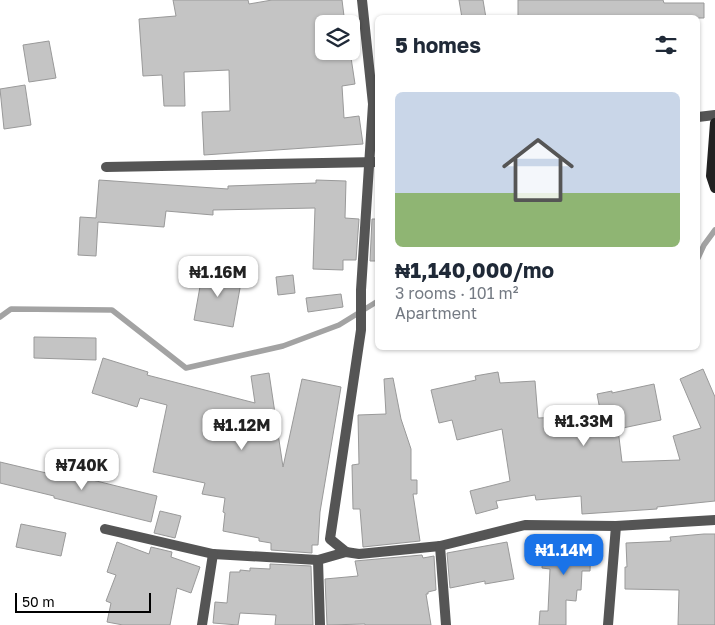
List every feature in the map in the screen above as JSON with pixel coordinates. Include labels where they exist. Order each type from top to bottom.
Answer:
[{"type":"street","points":[[346,552],[330,539],[361,330],[361,290],[373,163],[373,104],[362,0]]},
{"type":"street","points":[[700,117],[715,115]]},
{"type":"street","points":[[715,123],[711,176],[715,188]]},
{"type":"street","points":[[106,167],[373,163]]},
{"type":"street","points":[[105,529],[213,554],[318,560],[346,552],[359,554],[440,546],[525,525],[616,526],[715,520]]},
{"type":"street","points":[[608,625],[616,526]]},
{"type":"street","points":[[440,546],[446,625]]},
{"type":"street","points":[[202,625],[213,554]]},
{"type":"street","points":[[318,560],[320,625]]},
{"type":"building","points":[[173,0],[248,0],[249,4],[272,0],[342,0],[344,15],[315,15],[315,60],[351,60],[355,84],[342,86],[344,118],[359,116],[363,144],[204,155],[202,112],[230,111],[229,70],[184,72],[185,106],[164,106],[162,75],[143,76],[139,19],[176,16]]},
{"type":"building","points":[[459,0],[483,0],[486,15],[462,15]]},
{"type":"building","points":[[518,0],[663,0],[664,3],[704,3],[704,18],[700,18],[700,15],[518,15]]},
{"type":"building","points":[[49,41],[56,78],[29,82],[23,45]]},
{"type":"building","points":[[25,85],[31,125],[4,129],[0,89]]},
{"type":"building","points":[[99,180],[228,189],[228,186],[316,183],[316,180],[346,181],[345,218],[359,219],[356,260],[343,260],[343,270],[313,269],[315,208],[213,210],[213,215],[166,211],[164,227],[98,222],[96,256],[78,255],[80,217],[96,218]]},
{"type":"building","points":[[372,219],[375,219],[375,261],[370,261]]},
{"type":"building","points":[[203,270],[242,277],[233,327],[194,320]]},
{"type":"building","points":[[293,275],[295,293],[278,295],[276,277]]},
{"type":"building","points":[[341,294],[343,307],[308,312],[306,298]]},
{"type":"building","points":[[34,337],[96,338],[96,360],[34,358]]},
{"type":"building","points":[[103,358],[148,372],[147,375],[255,403],[251,376],[269,373],[283,467],[302,379],[341,387],[320,512],[318,545],[312,545],[312,553],[271,550],[271,543],[259,541],[259,538],[223,531],[225,498],[202,494],[205,483],[153,472],[167,405],[140,398],[137,407],[92,393]]},
{"type":"building","points":[[703,369],[715,397],[715,501],[657,507],[657,509],[582,514],[581,496],[536,500],[535,495],[496,501],[498,508],[476,514],[470,491],[510,481],[502,429],[457,440],[452,420],[439,423],[431,390],[476,380],[475,376],[498,372],[500,383],[535,381],[538,418],[566,417],[567,435],[604,431],[597,394],[612,391],[612,393],[654,384],[661,420],[618,429],[622,462],[680,460],[673,436],[701,428],[680,379]]},
{"type":"building","points":[[393,378],[401,419],[411,449],[411,480],[417,480],[417,494],[413,494],[420,541],[363,547],[360,509],[353,509],[352,465],[359,464],[358,415],[386,414],[384,379]]},
{"type":"building","points":[[0,462],[59,476],[60,472],[157,496],[151,522],[0,483]]},
{"type":"building","points":[[160,511],[181,516],[175,538],[154,533]]},
{"type":"building","points":[[21,524],[66,533],[61,556],[16,547]]},
{"type":"building","points":[[715,534],[715,625],[678,625],[679,590],[625,589],[625,567],[627,567],[626,543],[671,541],[670,537]]},
{"type":"building","points":[[544,539],[591,542],[590,571],[582,571],[581,590],[577,590],[576,601],[566,600],[566,625],[539,625],[540,611],[548,611],[550,569],[542,568]]},
{"type":"building","points":[[117,542],[149,554],[151,547],[172,552],[171,557],[200,567],[191,593],[177,588],[170,625],[123,625],[107,622],[111,603],[106,601],[116,575],[107,572]]},
{"type":"building","points":[[507,542],[514,579],[485,584],[485,581],[450,588],[447,553]]},
{"type":"building","points":[[422,555],[423,558],[434,556],[436,590],[426,594],[431,625],[327,625],[325,579],[358,576],[355,561]]},
{"type":"building","points":[[270,564],[311,566],[313,625],[275,625],[276,615],[240,613],[238,625],[213,623],[215,602],[227,603],[230,572],[250,571],[250,568],[270,569]]},
{"type":"waterway","points":[[700,254],[715,230]]},
{"type":"waterway","points":[[0,317],[11,309],[112,310],[186,368],[283,346],[339,325],[375,303]]}]
